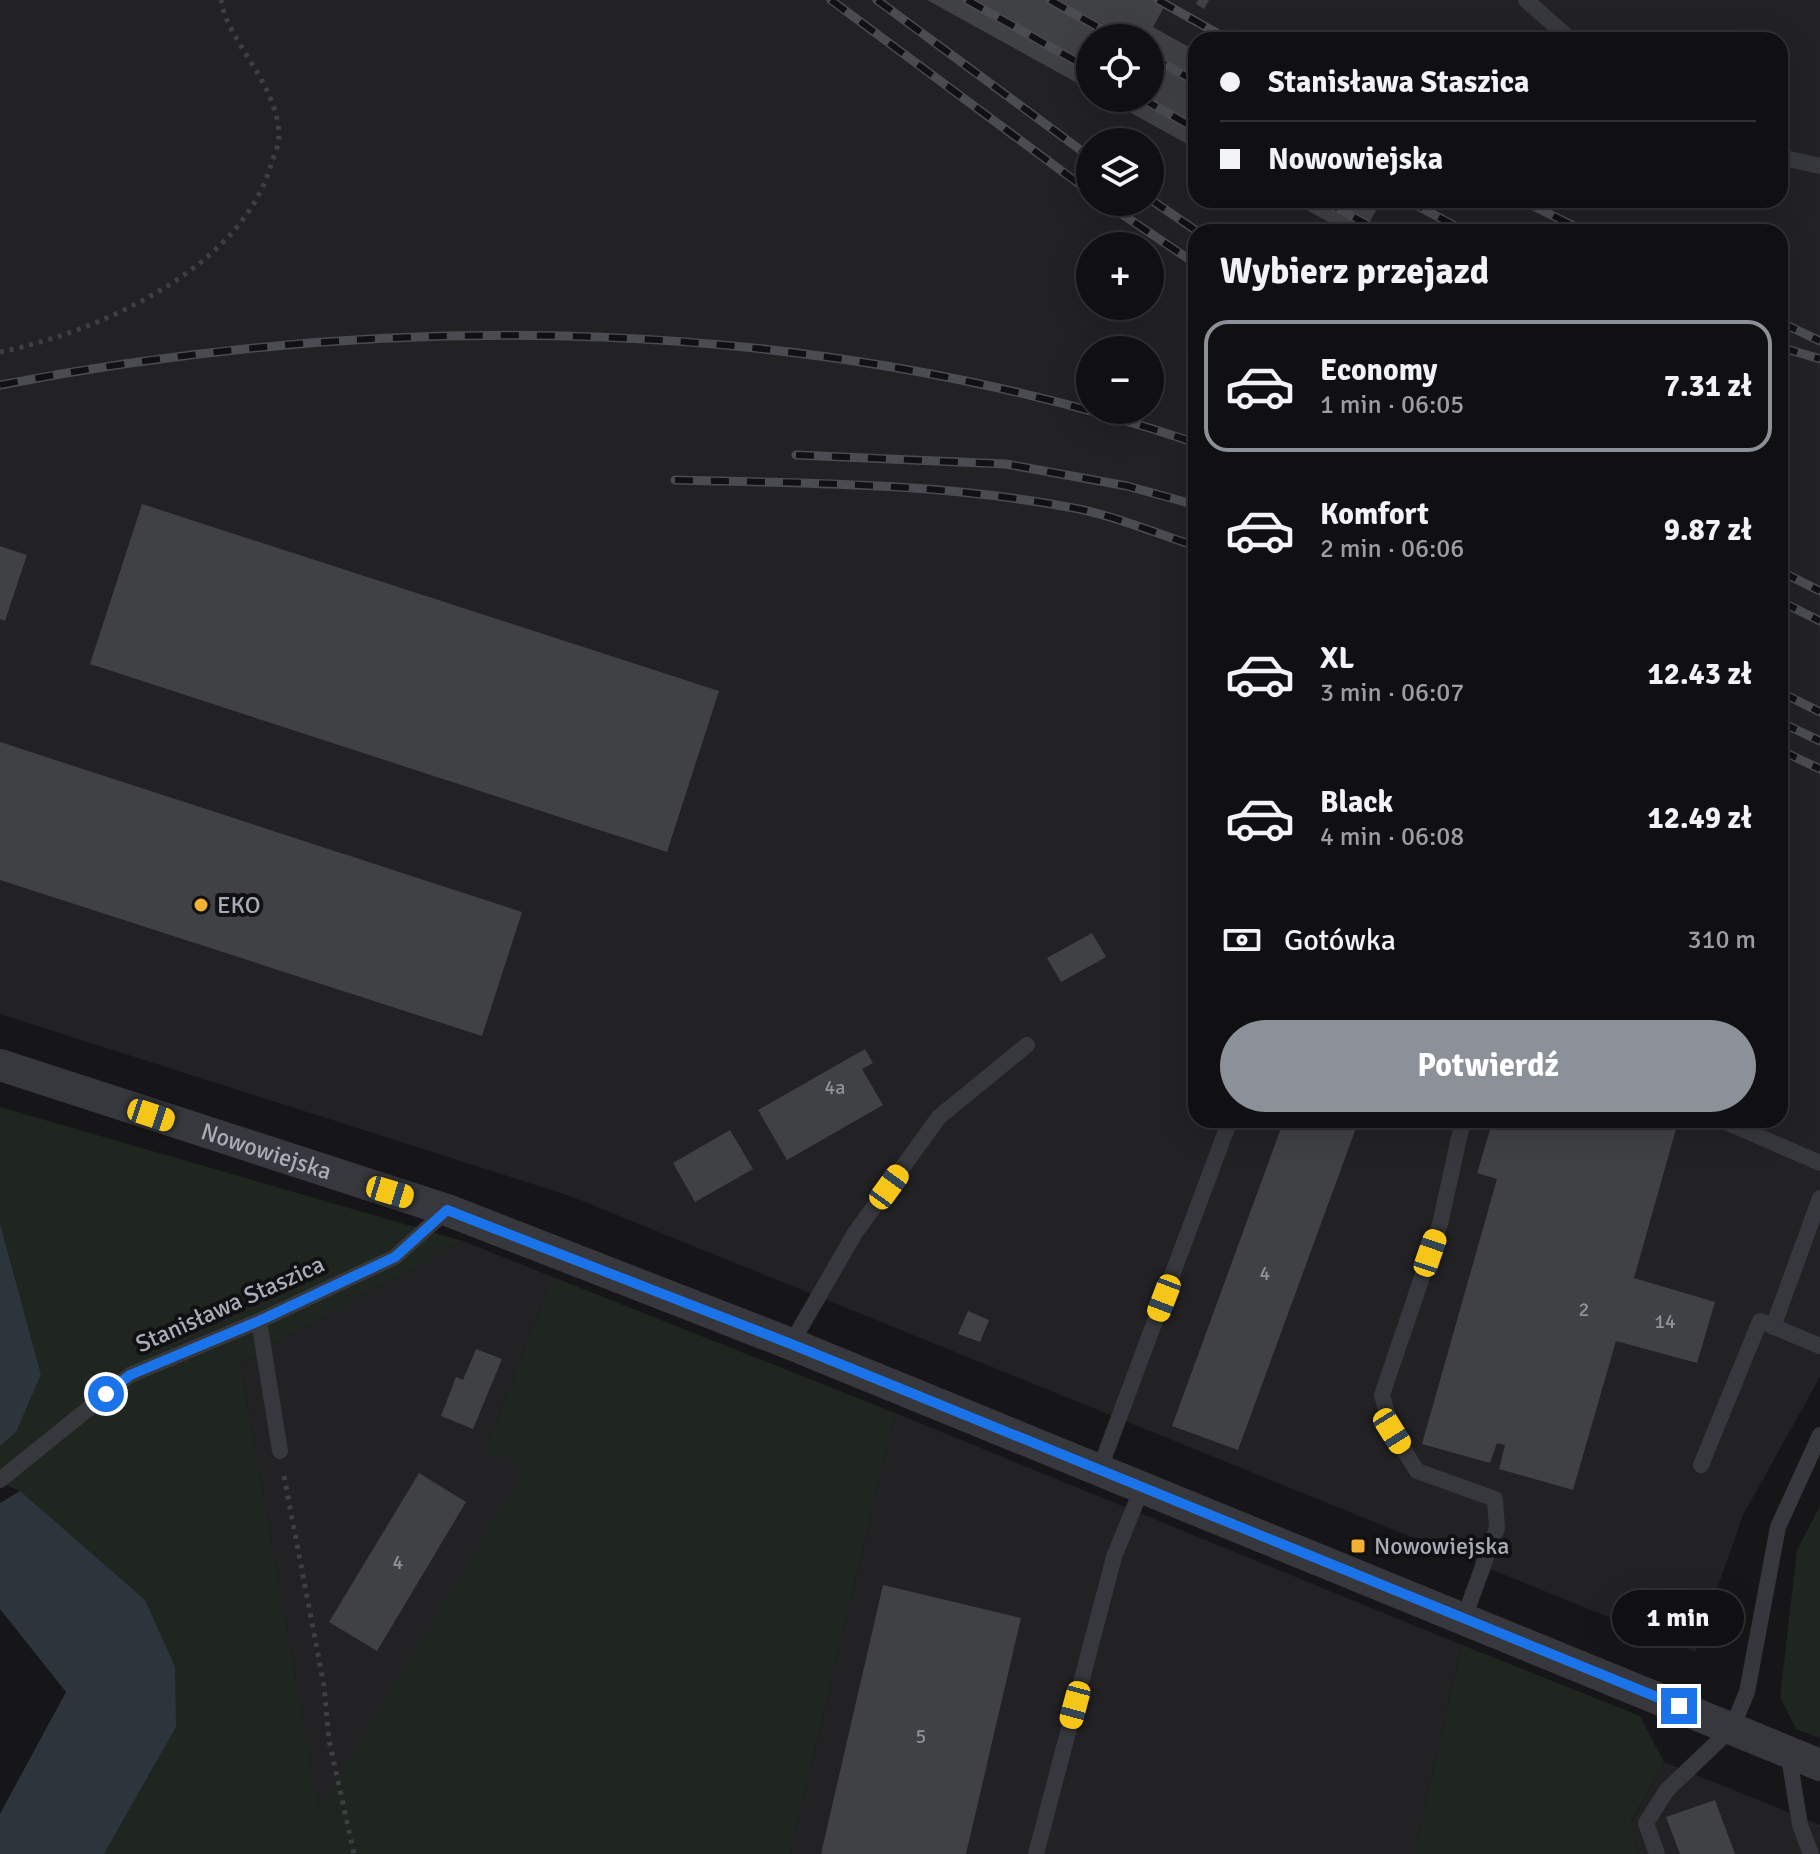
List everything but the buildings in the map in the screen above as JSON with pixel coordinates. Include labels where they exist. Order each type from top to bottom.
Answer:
[{"type":"street","name":"Nowowiejska","points":[[0,1065],[447,1210],[791,1344],[1820,1765]]},
{"type":"lane","points":[[1526,0],[1557,32]]},
{"type":"lane","points":[[1788,159],[1820,166]]},
{"type":"lane","points":[[791,1344],[855,1233],[939,1117],[1027,1045]]},
{"type":"lane","points":[[1099,1471],[1227,1128]]},
{"type":"lane","points":[[1461,1128],[1440,1224],[1382,1395],[1392,1431],[1417,1471],[1495,1499],[1497,1528],[1464,1618]]},
{"type":"lane","points":[[1739,1128],[1820,1163]]},
{"type":"lane","points":[[1773,1327],[1820,1198]]},
{"type":"lane","name":"Stanisława Staszica","points":[[0,1480],[130,1375],[259,1321],[395,1257],[447,1210]]},
{"type":"lane","points":[[259,1321],[280,1451]]},
{"type":"lane","points":[[1701,1465],[1760,1321],[1820,1346]]},
{"type":"lane","points":[[1657,1854],[1646,1823],[1667,1790],[1732,1728],[1747,1692],[1778,1527],[1820,1435]]},
{"type":"lane","points":[[1036,1854],[1114,1557],[1142,1488]]},
{"type":"lane","points":[[1788,1751],[1800,1825],[1811,1854]]},
{"type":"path","points":[[0,352],[97,325],[146,300],[223,244],[261,196],[280,136],[274,102],[221,0]]},
{"type":"path","points":[[280,1451],[324,1686],[329,1740],[354,1854]]},
{"type":"shaded area","points":[[0,0],[1820,0],[1820,1377],[1743,1515],[1695,1652],[570,1196],[0,1014]]},
{"type":"shaded area","points":[[0,1107],[463,1241],[240,1363],[319,1809],[526,1467],[485,1450],[553,1277],[895,1413],[790,1854],[104,1854],[176,1727],[20,1491],[0,1483],[0,1446],[16,1432],[41,1375],[0,1223]]},
{"type":"shaded area","points":[[0,1223],[41,1375],[16,1432],[0,1446]]},
{"type":"shaded area","points":[[463,1241],[553,1277],[485,1450],[527,1466],[319,1810],[240,1363]]},
{"type":"shaded area","points":[[895,1413],[1462,1645],[1414,1854],[790,1854]]},
{"type":"shaded area","points":[[20,1491],[145,1600],[175,1667],[176,1727],[104,1854],[0,1854],[0,1814],[66,1692],[0,1609],[0,1503]]},
{"type":"shaded area","points":[[1820,1506],[1820,1738],[1796,1729],[1780,1697],[1797,1550]]},
{"type":"shaded area","points":[[1462,1645],[1640,1716],[1664,1762],[1631,1822],[1638,1854],[1414,1854]]},
{"type":"shaded area","points":[[1664,1762],[1820,1825],[1820,1854],[1638,1854],[1631,1823]]},
{"type":"railway","points":[[831,0],[1076,182]]},
{"type":"railway","points":[[877,0],[1076,147]]},
{"type":"railway","points":[[967,0],[1076,61]]},
{"type":"railway","points":[[1050,0],[1092,24]]},
{"type":"railway","points":[[1158,0],[1215,32]]},
{"type":"railway","points":[[1164,64],[1188,77]]},
{"type":"railway","points":[[1164,111],[1188,124]]},
{"type":"railway","points":[[1337,208],[1366,224]]},
{"type":"railway","points":[[1422,208],[1451,224]]},
{"type":"railway","points":[[1537,208],[1570,224]]},
{"type":"railway","points":[[1164,209],[1188,225]]},
{"type":"railway","points":[[1125,216],[1188,259]]},
{"type":"railway","points":[[1788,326],[1820,341]]},
{"type":"railway","points":[[0,385],[149,360],[300,344],[451,336],[602,337],[753,348],[902,369],[1050,400],[1188,441]]},
{"type":"railway","points":[[1788,349],[1820,359]]},
{"type":"railway","points":[[796,455],[1006,464],[1127,486],[1188,503]]},
{"type":"railway","points":[[675,480],[872,486],[971,493],[1100,514],[1188,543]]},
{"type":"railway","points":[[1788,575],[1820,591]]},
{"type":"railway","points":[[1788,605],[1820,621]]},
{"type":"railway","points":[[1788,696],[1820,712]]},
{"type":"railway","points":[[1788,726],[1820,741]]},
{"type":"railway","points":[[1788,754],[1820,769]]},
{"type":"place","name":"EKO","points":[[201,905]]},
{"type":"place","name":"Nowowiejska","points":[[1358,1546]]},
{"type":"route","points":[[106,1394],[130,1375],[259,1321],[395,1257],[447,1210],[791,1344],[1679,1706]]}]
